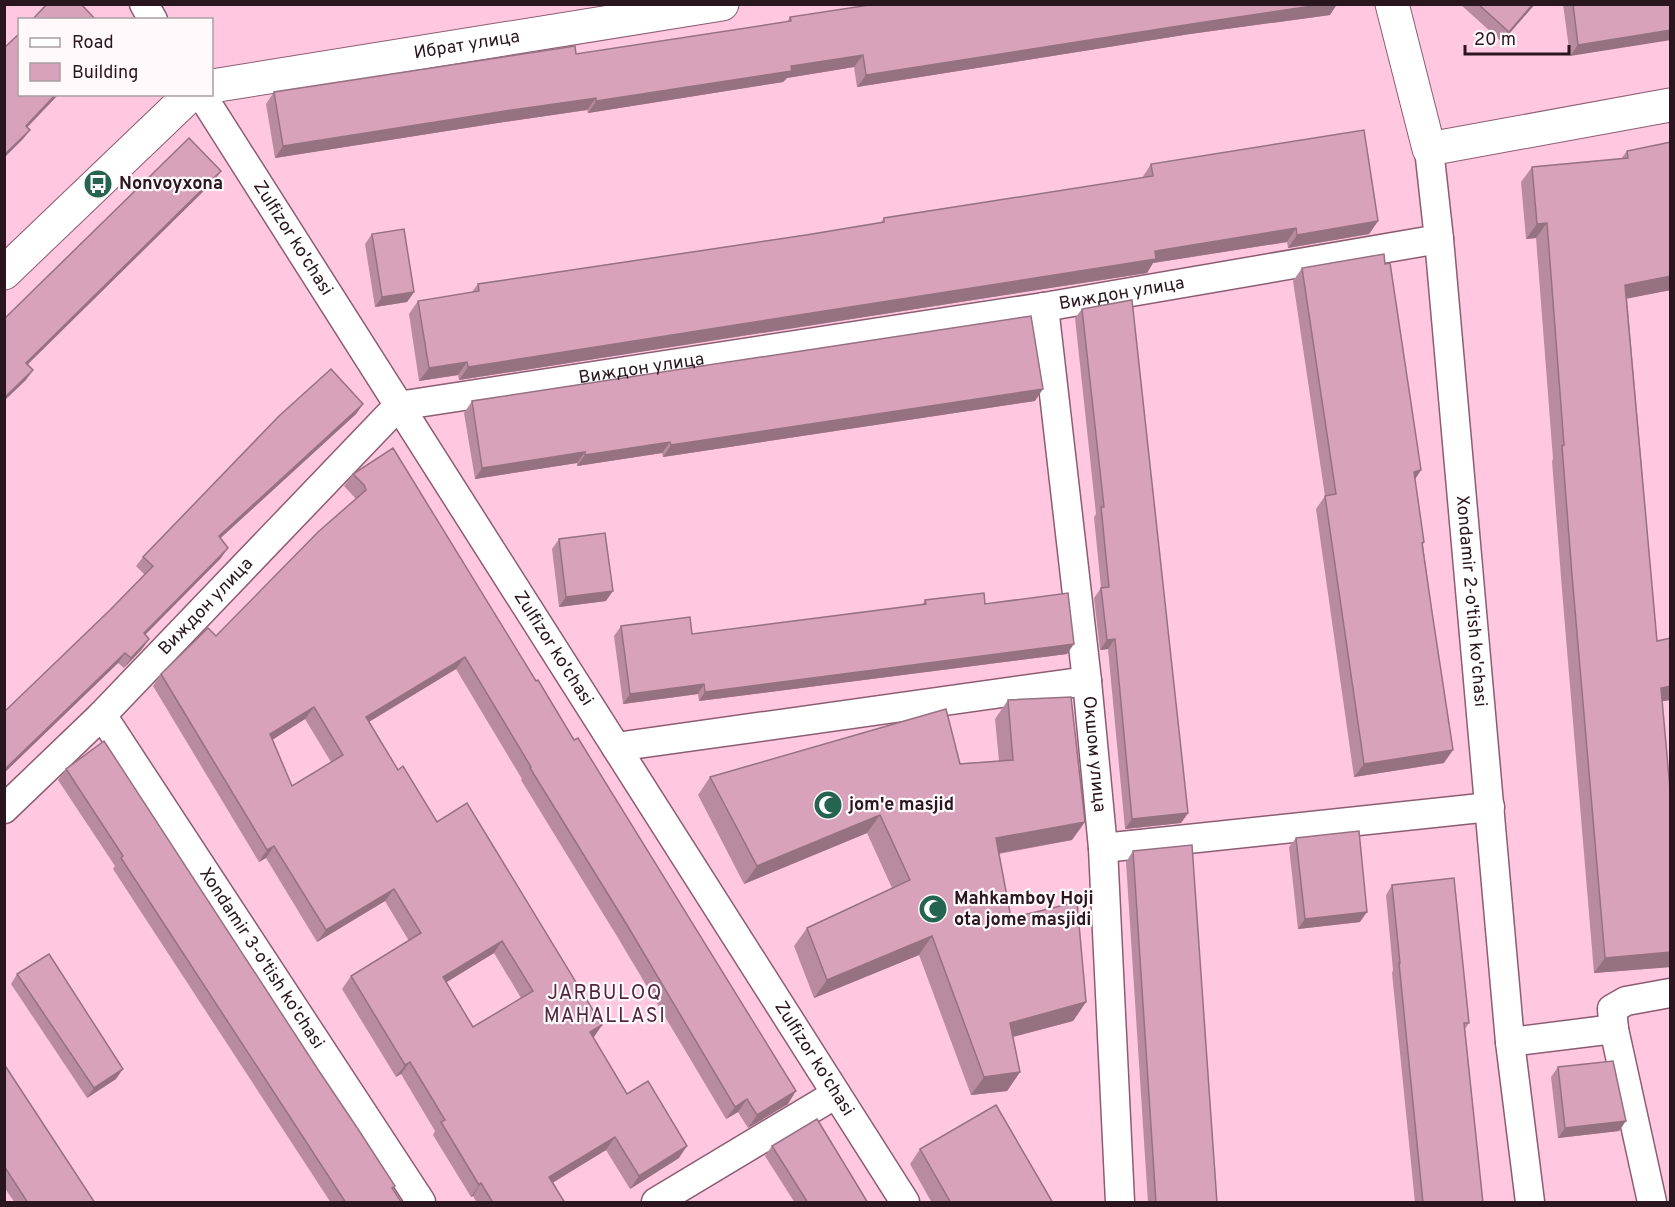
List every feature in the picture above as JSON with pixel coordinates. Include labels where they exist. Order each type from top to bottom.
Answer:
[{"type":"street","points":[[144,4],[152,18]]},
{"type":"street","name":"Ибрат улица","points":[[213,86],[722,4]]},
{"type":"street","name":"Xondamir 2-o'tish ko'chasi","points":[[1392,4],[1429,149],[1439,239],[1510,1042],[1530,1203]]},
{"type":"street","points":[[4,273],[189,96]]},
{"type":"street","name":"Zulfizor ko'chasi","points":[[202,96],[905,1203]]},
{"type":"street","points":[[1429,149],[1671,105]]},
{"type":"street","name":"Виждон улица","points":[[4,809],[102,715],[398,406],[1044,307],[1439,239]]},
{"type":"street","name":"Окшом улица","points":[[1044,307],[1087,681],[1103,848],[1120,1203]]},
{"type":"street","points":[[616,747],[1087,681]]},
{"type":"street","name":"Xondamir 3-o'tish ko'chasi","points":[[102,715],[421,1203]]},
{"type":"street","points":[[1103,848],[1490,807]]},
{"type":"street","points":[[1652,1203],[1616,1017],[1626,1001],[1671,993]]},
{"type":"street","points":[[1510,1042],[1616,1017]]},
{"type":"street","points":[[656,1203],[836,1094]]},
{"type":"building","points":[[47,4],[81,4],[94,18],[34,18]]},
{"type":"building","points":[[876,4],[1326,4],[866,75],[863,55],[791,66],[792,71],[596,101],[596,98],[512,110],[283,146],[274,92],[575,46],[576,54],[791,21],[790,17]]},
{"type":"building","points":[[1478,4],[1533,4],[1509,32]]},
{"type":"building","points":[[1573,4],[1671,4],[1671,30],[1578,45]]},
{"type":"building","points":[[18,35],[18,96],[54,96],[26,126],[30,130],[4,155],[4,48]]},
{"type":"building","points":[[1364,130],[1378,221],[1297,235],[1296,228],[1155,251],[1156,259],[468,367],[467,362],[429,368],[418,301],[479,291],[478,284],[806,235],[884,222],[884,218],[1153,176],[1151,164]]},
{"type":"building","points":[[189,138],[221,171],[26,363],[33,370],[4,398],[4,319]]},
{"type":"building","points":[[1671,142],[1671,276],[1625,285],[1657,641],[1671,638],[1671,686],[1661,688],[1671,800],[1671,952],[1605,958],[1572,575],[1547,223],[1537,224],[1532,167],[1628,158],[1627,151]]},
{"type":"building","points":[[404,229],[414,292],[382,297],[372,234]]},
{"type":"building","points":[[1384,254],[1385,264],[1390,263],[1421,470],[1414,472],[1424,542],[1422,543],[1453,750],[1364,764],[1325,496],[1336,494],[1302,268]]},
{"type":"building","points":[[1132,300],[1188,813],[1132,819],[1115,639],[1107,640],[1101,588],[1109,587],[1101,507],[1104,507],[1082,309]]},
{"type":"building","points":[[1031,316],[1043,389],[671,445],[670,442],[585,455],[585,452],[482,468],[472,401]]},
{"type":"building","points":[[331,369],[363,404],[219,536],[228,548],[144,633],[149,639],[131,658],[125,653],[4,770],[4,712],[153,566],[143,557],[279,416]]},
{"type":"building","points":[[393,448],[536,681],[538,680],[574,740],[578,738],[796,1091],[757,1115],[747,1099],[735,1107],[465,657],[366,717],[398,770],[403,766],[437,822],[467,803],[602,1025],[590,1032],[627,1094],[648,1081],[687,1146],[639,1176],[615,1137],[549,1177],[565,1203],[493,1203],[481,1183],[479,1185],[441,1122],[445,1120],[410,1062],[405,1065],[351,976],[421,933],[394,889],[326,930],[274,846],[267,850],[161,674],[208,628],[216,636],[318,532],[366,490],[353,474]],"holes":[[[314,707],[343,755],[292,786],[270,734]],[[502,941],[533,991],[473,1027],[443,977]]]},
{"type":"building","points":[[605,533],[613,591],[566,597],[559,539]]},
{"type":"building","points":[[984,593],[985,604],[1068,593],[1074,644],[705,692],[704,684],[630,694],[621,626],[690,617],[692,634],[926,604],[925,600]]},
{"type":"building","name":"Mahkamboy Hoji ota jome masjidi","points":[[1071,697],[1085,822],[996,838],[1011,918],[1077,902],[1086,1002],[1010,1023],[1020,1072],[984,1077],[932,936],[827,980],[807,928],[910,880],[880,815],[757,866],[710,777],[946,709],[960,764],[1013,760],[1008,700]]},
{"type":"building","points":[[104,741],[395,1186],[392,1188],[402,1203],[346,1203],[121,858],[123,856],[66,769]]},
{"type":"building","points":[[1359,831],[1367,912],[1305,919],[1296,838]]},
{"type":"building","points":[[1192,845],[1217,1203],[1156,1203],[1133,851]]},
{"type":"building","points":[[1454,878],[1469,1023],[1464,1023],[1483,1203],[1423,1203],[1392,885]]},
{"type":"building","points":[[49,954],[123,1069],[94,1088],[17,974]]},
{"type":"building","points":[[1613,1061],[1626,1121],[1565,1128],[1558,1067]]},
{"type":"building","points":[[4,1064],[95,1203],[28,1203],[4,1166]]},
{"type":"building","points":[[996,1105],[1053,1203],[951,1203],[920,1149]]},
{"type":"building","points":[[817,1119],[868,1203],[808,1203],[772,1146]]},
{"type":"place","name":"Nonvoyxona","points":[[98,184]]},
{"type":"place","name":"jom'e masjid","points":[[828,805]]},
{"type":"place","name":"Mahkamboy Hoji ota jome masjidi","points":[[933,909]]},
{"type":"district","name":"JARBULOQ MAHALLASI","points":[[605,1006]]}]
